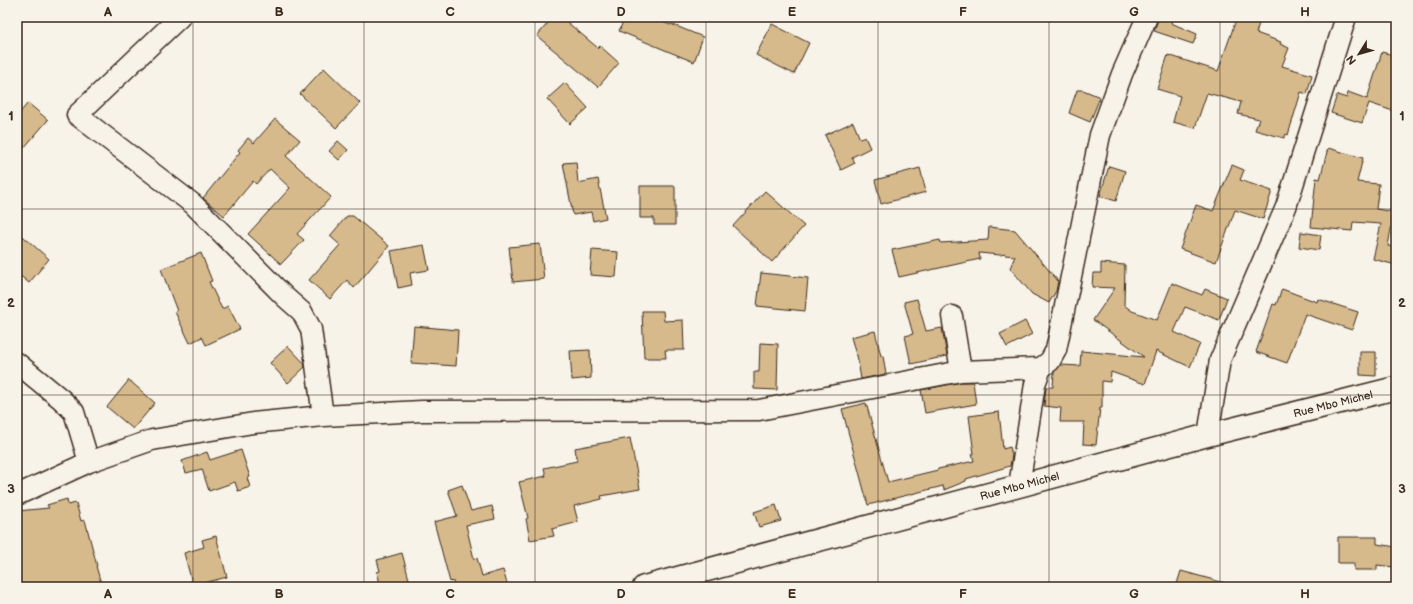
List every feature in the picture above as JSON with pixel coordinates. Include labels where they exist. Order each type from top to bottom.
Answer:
[{"type":"street","points":[[180,17],[77,115],[193,204],[302,312],[311,329],[323,416]]},
{"type":"street","points":[[1019,486],[1035,384],[1041,368],[1050,361],[1056,350],[1100,135],[1122,74],[1147,17]]},
{"type":"street","points":[[1208,435],[1220,360],[1286,207],[1346,17]]},
{"type":"street","points":[[952,316],[961,371]]},
{"type":"street","points":[[17,364],[61,399],[74,412],[90,462]]},
{"type":"street","points":[[17,495],[90,462],[152,440],[253,423],[323,416],[422,411],[759,410],[961,371],[1041,368]]},
{"type":"street","name":"Rue Mbo Michel","points":[[644,587],[1208,435],[1396,388]]},
{"type":"building","points":[[553,17],[561,17],[598,48],[600,46],[619,63],[598,87],[537,36]]},
{"type":"building","points":[[625,17],[651,17],[703,37],[694,62],[619,31]]},
{"type":"building","points":[[1159,17],[1173,17],[1171,23],[1197,34],[1193,44],[1154,31]]},
{"type":"building","points":[[1237,17],[1261,17],[1256,33],[1281,42],[1280,44],[1289,48],[1282,66],[1312,75],[1307,94],[1301,92],[1288,135],[1286,134],[1284,138],[1255,130],[1259,119],[1238,114],[1241,102],[1207,93],[1195,128],[1173,122],[1180,96],[1157,89],[1168,55],[1218,71]]},
{"type":"building","points":[[772,24],[809,43],[794,74],[756,55]]},
{"type":"building","points":[[1382,52],[1396,56],[1396,112],[1369,103],[1362,123],[1331,113],[1337,95],[1347,98],[1348,92],[1367,99]]},
{"type":"building","points":[[324,68],[360,103],[336,128],[300,94]]},
{"type":"building","points":[[565,83],[588,108],[570,124],[547,99]]},
{"type":"building","points":[[1077,90],[1083,90],[1100,97],[1090,122],[1069,113]]},
{"type":"building","points":[[28,103],[48,120],[17,156],[17,116]]},
{"type":"building","points":[[275,119],[300,140],[286,156],[331,197],[297,234],[304,240],[281,264],[248,234],[290,188],[270,169],[256,184],[253,181],[224,216],[203,198],[240,152],[238,150],[248,138],[254,143]]},
{"type":"building","points":[[853,122],[860,139],[865,137],[870,148],[852,157],[855,163],[841,170],[825,135]]},
{"type":"building","points":[[338,141],[348,150],[339,160],[329,151]]},
{"type":"building","points":[[1328,148],[1363,158],[1357,182],[1379,184],[1376,209],[1394,212],[1388,246],[1396,248],[1396,265],[1373,259],[1381,224],[1353,222],[1352,231],[1311,227],[1316,178],[1320,179]]},
{"type":"building","points":[[576,162],[578,183],[598,179],[606,218],[593,221],[591,212],[573,215],[563,163]]},
{"type":"building","points":[[1232,165],[1244,170],[1240,180],[1272,191],[1263,219],[1235,210],[1216,262],[1180,249],[1196,205],[1213,211]]},
{"type":"building","points":[[1109,166],[1125,171],[1116,201],[1100,196]]},
{"type":"building","points":[[920,168],[926,192],[881,204],[875,180]]},
{"type":"building","points":[[640,186],[675,186],[675,225],[654,225],[654,218],[640,218]]},
{"type":"building","points":[[765,191],[804,226],[772,262],[733,226]]},
{"type":"building","points":[[347,216],[353,216],[389,246],[354,288],[347,280],[330,299],[309,280],[340,245],[330,236]]},
{"type":"building","points":[[989,227],[1015,230],[1058,281],[1056,291],[1049,303],[1032,294],[1010,268],[1015,256],[1005,254],[979,253],[980,259],[899,277],[892,250],[940,240],[941,243],[988,240]]},
{"type":"building","points":[[17,231],[49,259],[29,283],[17,273]]},
{"type":"building","points":[[1301,232],[1321,235],[1319,250],[1299,247]]},
{"type":"building","points":[[540,244],[544,279],[513,282],[509,247]]},
{"type":"building","points":[[424,245],[429,270],[410,273],[412,285],[398,288],[391,251]]},
{"type":"building","points":[[592,250],[618,252],[616,277],[590,275]]},
{"type":"building","points":[[201,253],[212,281],[209,282],[222,309],[228,306],[240,329],[206,345],[202,337],[190,343],[175,312],[177,311],[161,269]]},
{"type":"building","points":[[1101,263],[1125,265],[1124,305],[1132,311],[1157,320],[1172,283],[1202,295],[1205,289],[1227,298],[1219,320],[1185,307],[1174,332],[1200,344],[1190,367],[1156,351],[1145,384],[1111,372],[1110,382],[1102,381],[1102,408],[1100,408],[1096,445],[1083,444],[1084,422],[1060,422],[1061,408],[1044,406],[1046,387],[1053,387],[1054,372],[1061,365],[1080,366],[1081,351],[1144,357],[1093,320],[1115,288],[1092,287],[1093,273],[1101,273]]},
{"type":"building","points":[[761,273],[808,278],[805,311],[757,306]]},
{"type":"building","points":[[1282,289],[1317,302],[1318,299],[1358,312],[1352,330],[1305,314],[1287,363],[1256,352],[1273,304],[1276,305]]},
{"type":"building","points":[[917,299],[926,331],[942,328],[947,356],[911,364],[905,336],[913,334],[904,302]]},
{"type":"building","points":[[642,311],[663,311],[664,321],[683,320],[684,350],[665,350],[666,358],[644,358]]},
{"type":"building","points":[[1025,321],[1032,334],[1007,347],[1000,334]]},
{"type":"building","points":[[414,326],[458,330],[456,366],[411,363]]},
{"type":"building","points":[[875,331],[881,356],[883,356],[886,374],[861,379],[857,355],[851,337]]},
{"type":"building","points":[[760,343],[778,344],[777,390],[754,389],[754,372],[759,372]]},
{"type":"building","points":[[288,346],[304,363],[305,367],[288,383],[270,363]]},
{"type":"building","points":[[590,350],[591,378],[572,380],[570,351]]},
{"type":"building","points":[[1360,352],[1376,352],[1376,376],[1360,375]]},
{"type":"building","points":[[129,380],[155,403],[133,429],[107,407]]},
{"type":"building","points":[[962,382],[973,382],[976,404],[925,413],[921,390]]},
{"type":"building","points":[[866,403],[888,482],[974,461],[972,454],[974,454],[969,416],[999,412],[1003,449],[1010,447],[1012,455],[1010,466],[966,479],[966,481],[944,490],[943,486],[868,505],[842,409]]},
{"type":"building","points":[[630,438],[640,489],[601,496],[602,499],[574,506],[578,522],[552,529],[554,536],[530,540],[526,519],[528,518],[519,482],[546,476],[544,468],[577,461],[575,448]]},
{"type":"building","points":[[241,450],[250,477],[247,478],[250,487],[238,491],[235,482],[209,491],[202,469],[186,473],[182,461],[207,452],[210,460]]},
{"type":"building","points":[[462,485],[471,511],[492,506],[495,519],[466,525],[474,559],[477,558],[482,576],[503,570],[508,587],[454,587],[453,581],[450,582],[434,522],[457,516],[448,490]]},
{"type":"building","points":[[67,499],[68,505],[76,503],[81,521],[85,520],[102,587],[17,587],[17,511],[49,508],[47,505]]},
{"type":"building","points":[[776,505],[781,521],[759,527],[754,512]]},
{"type":"building","points":[[216,536],[227,577],[193,586],[184,553],[204,547],[202,540]]},
{"type":"building","points":[[1338,537],[1377,537],[1377,544],[1396,547],[1396,563],[1394,562],[1394,567],[1377,565],[1377,570],[1354,570],[1354,563],[1338,563]]},
{"type":"building","points":[[402,553],[411,587],[381,587],[377,572],[380,571],[377,560]]},
{"type":"building","points":[[1181,571],[1225,583],[1225,587],[1176,587]]}]
